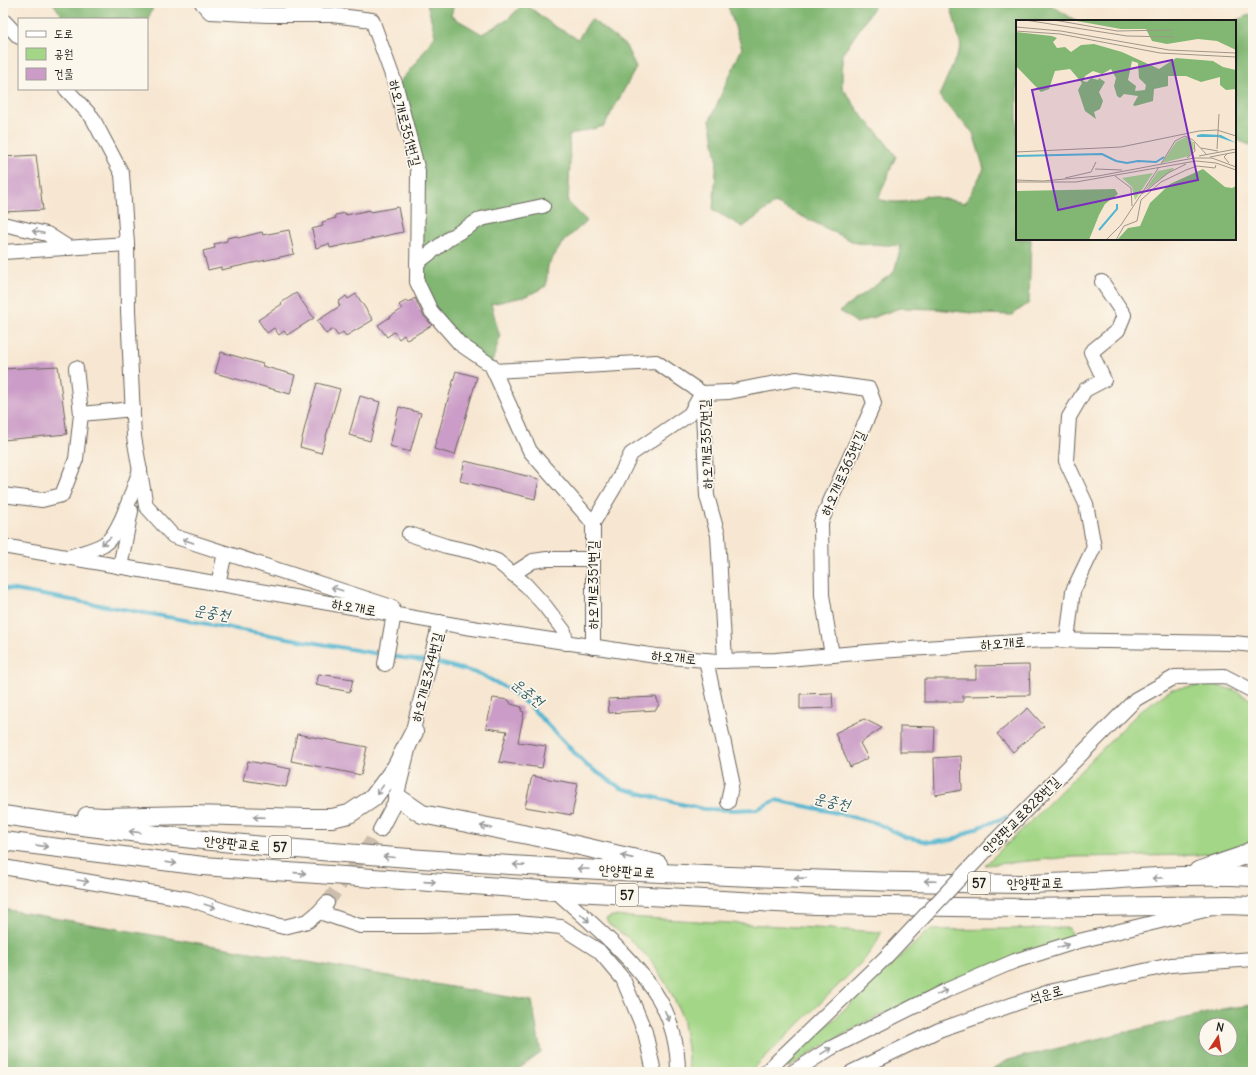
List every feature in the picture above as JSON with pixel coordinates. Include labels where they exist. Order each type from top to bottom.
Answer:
[{"type":"main road","points":[[3,809],[103,817],[190,815],[332,818],[349,814],[373,798],[396,767],[414,732]]},
{"type":"main road","points":[[397,797],[422,814],[560,842],[705,875]]},
{"type":"main road","name":"안양판교로","points":[[3,815],[211,842],[411,859],[705,875],[1024,884],[1182,877],[1253,877]]},
{"type":"main road","name":"안양판교로","points":[[3,841],[203,866],[556,891],[815,905],[1023,908],[1228,905],[1253,906]]},
{"type":"main road","points":[[1182,877],[1242,856],[1253,850]]},
{"type":"street","name":"하오개로351번길","points":[[202,3],[210,12],[267,15],[332,15],[372,20],[396,86],[418,171],[417,282],[431,311],[460,344],[491,365],[530,451],[593,523]]},
{"type":"street","points":[[3,20],[18,36]]},
{"type":"street","points":[[67,90],[92,117],[122,174],[127,244],[128,311],[134,437],[146,506],[173,536],[440,622]]},
{"type":"street","points":[[417,263],[451,238],[481,219],[543,206]]},
{"type":"street","points":[[3,224],[47,234],[69,248]]},
{"type":"street","points":[[3,252],[127,244]]},
{"type":"street","points":[[1067,640],[1072,591],[1094,547],[1086,504],[1066,461],[1069,417],[1085,390],[1104,380],[1090,352],[1118,330],[1124,315],[1102,282]]},
{"type":"street","points":[[494,371],[656,362],[702,393]]},
{"type":"street","points":[[3,495],[42,500],[62,495],[76,458],[82,414],[76,368]]},
{"type":"street","name":"하오개로357번길","points":[[724,661],[718,534],[707,496],[702,393],[729,392],[796,379],[869,389]]},
{"type":"street","name":"하오개로363번길","points":[[832,655],[822,595],[821,522],[874,403],[869,389]]},
{"type":"street","name":"하오개로351번길","points":[[593,646],[593,523],[614,488],[631,454],[690,414],[702,393]]},
{"type":"street","points":[[82,414],[133,409]]},
{"type":"street","points":[[67,557],[105,544],[115,533],[140,469]]},
{"type":"street","points":[[120,567],[140,469]]},
{"type":"street","points":[[409,534],[497,560],[526,585],[559,623],[564,631],[566,642]]},
{"type":"street","name":"하오개로","points":[[3,546],[440,622],[656,656],[706,660],[776,660],[1034,641],[1067,640],[1233,643],[1253,645]]},
{"type":"street","points":[[218,584],[225,553]]},
{"type":"street","points":[[514,574],[533,561],[547,558],[593,559]]},
{"type":"street","points":[[384,664],[394,614]]},
{"type":"street","name":"하오개로344번길","points":[[380,830],[397,797],[440,622]]},
{"type":"street","name":"하오개로","points":[[706,660],[732,781],[728,802]]},
{"type":"street","name":"안양판교로828번길","points":[[766,1072],[885,958],[992,844],[1136,699],[1175,677],[1224,676],[1253,691]]},
{"type":"street","points":[[3,867],[189,899],[239,916],[284,927],[308,921],[323,908],[360,926],[423,926],[517,923],[561,927],[599,951],[623,979],[645,1032],[654,1072]]},
{"type":"street","points":[[556,891],[619,950],[638,970],[660,999],[672,1027],[678,1072]]},
{"type":"street","points":[[793,1072],[831,1048],[947,990],[1015,961],[1075,942],[1228,905]]},
{"type":"street","name":"석운로","points":[[852,1072],[939,1030],[1049,992],[1171,965],[1253,959]]},
{"type":"green space","points":[[53,3],[155,3],[148,19],[63,18]]},
{"type":"green space","points":[[427,3],[454,3],[451,16],[482,34],[507,20],[524,3],[554,26],[578,39],[591,19],[626,46],[636,68],[604,126],[569,135],[570,164],[568,202],[587,221],[564,241],[548,265],[546,286],[527,296],[491,304],[500,337],[491,365],[460,344],[417,282],[418,171],[396,86],[418,60],[435,35]]},
{"type":"green space","points":[[727,3],[877,3],[842,55],[842,87],[862,116],[875,129],[896,156],[878,199],[890,202],[902,202],[915,200],[926,195],[965,203],[984,169],[973,133],[939,96],[961,46],[950,3],[1048,3],[1074,20],[1016,20],[1016,240],[1031,240],[1029,303],[1012,315],[980,314],[936,309],[900,308],[857,323],[840,311],[894,272],[901,246],[856,243],[775,203],[743,227],[713,210],[717,159],[710,120],[742,48]]},
{"type":"green space","points":[[1253,13],[1253,146],[1236,139],[1236,21]]},
{"type":"green space","points":[[1210,684],[1234,690],[1253,701],[1253,840],[1224,852],[1196,855],[1072,857],[985,865],[1032,820],[1141,710],[1172,689]]},
{"type":"green space","points":[[3,909],[532,1001],[541,1053],[514,1072],[3,1072]]},
{"type":"green space","points":[[612,916],[881,932],[877,942],[864,960],[750,1072],[689,1072],[682,1017],[670,990],[650,959],[627,937],[609,925],[606,919]]},
{"type":"green space","points":[[1069,928],[1071,934],[1068,941],[947,983],[868,1021],[812,1052],[789,1068],[785,1065],[929,930]]},
{"type":"green space","points":[[1253,1005],[1253,1072],[988,1072],[1008,1060],[1228,1008]]},
{"type":"building","points":[[36,155],[43,210],[3,212],[3,157]]},
{"type":"building","points":[[398,207],[403,232],[330,248],[329,244],[316,248],[312,229],[323,226],[322,222],[336,218],[335,215],[346,213],[346,215],[370,210],[371,212]]},
{"type":"building","points":[[289,230],[294,254],[221,270],[221,267],[208,270],[203,251],[215,248],[214,244],[227,241],[227,238],[237,236],[238,238],[262,232],[263,235]]},
{"type":"building","points":[[296,293],[314,318],[287,335],[284,331],[279,335],[274,328],[267,333],[258,320]]},
{"type":"building","points":[[356,294],[373,320],[346,336],[343,332],[338,336],[333,329],[326,334],[317,321],[340,306],[338,302],[346,296],[348,299]]},
{"type":"building","points":[[415,298],[423,315],[432,325],[407,340],[404,335],[399,339],[394,332],[387,337],[378,325],[402,309],[399,305],[407,300],[409,302]]},
{"type":"building","points":[[221,352],[263,364],[262,366],[295,375],[290,394],[215,373]]},
{"type":"building","points":[[58,366],[67,434],[3,440],[3,369]]},
{"type":"building","points":[[456,371],[477,377],[455,455],[434,449]]},
{"type":"building","points":[[317,383],[340,389],[321,453],[300,447]]},
{"type":"building","points":[[360,396],[380,402],[370,441],[349,435]]},
{"type":"building","points":[[399,407],[421,413],[410,452],[390,446]]},
{"type":"building","points":[[465,461],[539,479],[535,499],[460,481]]},
{"type":"building","points":[[1029,665],[1030,695],[963,696],[963,702],[924,702],[924,679],[976,679],[976,666]]},
{"type":"building","points":[[319,674],[353,679],[350,692],[316,685]]},
{"type":"building","points":[[832,693],[833,708],[800,709],[800,694]]},
{"type":"building","points":[[656,697],[659,704],[656,710],[609,713],[608,699]]},
{"type":"building","points":[[493,698],[509,700],[511,704],[522,707],[521,711],[524,712],[518,742],[546,746],[542,768],[499,762],[507,731],[486,728]]},
{"type":"building","points":[[1028,708],[1044,726],[1013,752],[997,734]]},
{"type":"building","points":[[864,719],[882,728],[860,743],[868,758],[850,767],[835,733]]},
{"type":"building","points":[[900,726],[935,727],[934,752],[900,752]]},
{"type":"building","points":[[297,734],[367,747],[361,775],[291,761]]},
{"type":"building","points":[[961,756],[962,790],[935,795],[934,758]]},
{"type":"building","points":[[248,761],[291,769],[286,787],[243,780]]},
{"type":"building","points":[[532,776],[578,784],[572,815],[525,807]]},
{"type":"waterway","name":"운중천","points":[[3,588],[443,664],[480,674],[508,689],[531,707],[586,765],[621,788],[676,803],[704,809],[736,810],[757,809],[776,800],[876,823],[905,837],[929,842],[953,840],[974,829],[1006,817]]},
{"type":"tunnel","points":[[327,903],[380,830]]}]
